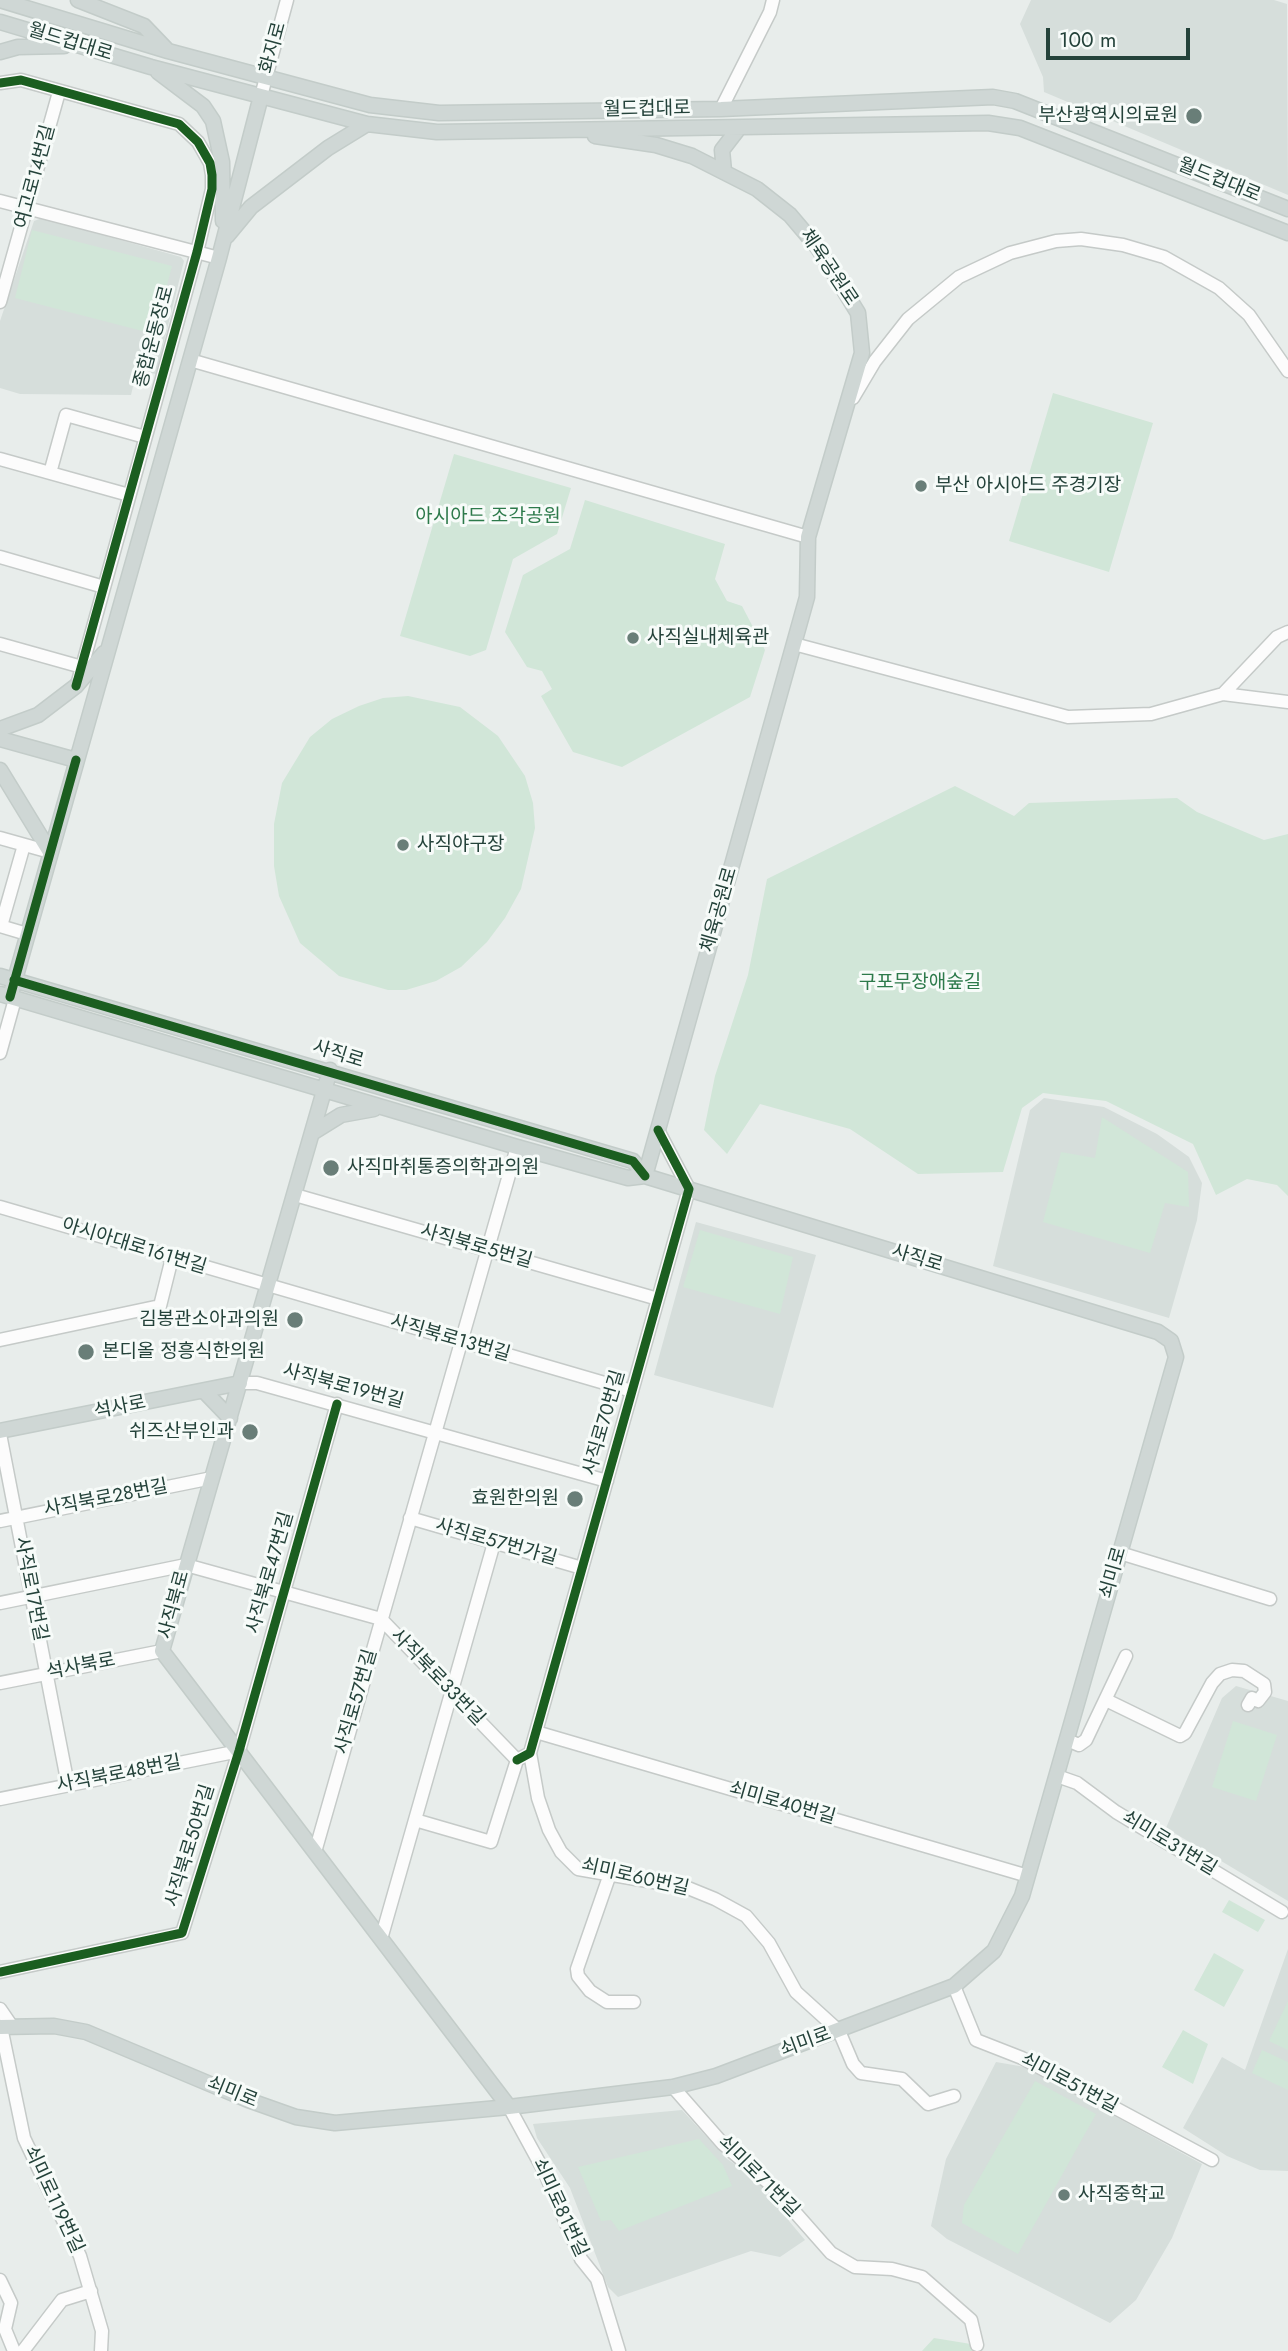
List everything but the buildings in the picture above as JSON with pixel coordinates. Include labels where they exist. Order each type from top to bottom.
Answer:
[{"type":"main road","name":"월드컵대로","points":[[0,0],[168,51],[370,105],[439,113],[721,109],[993,97],[1015,101],[1288,209]]},
{"type":"main road","points":[[78,0],[144,26],[168,51]]},
{"type":"main road","name":"월드컵대로","points":[[0,22],[151,67],[367,124],[437,132],[988,122],[1020,128],[1288,233]]},
{"type":"main road","points":[[0,52],[19,47],[79,45]]},
{"type":"main road","points":[[151,67],[203,106],[213,121],[222,162],[224,240]]},
{"type":"main road","name":"종합운동장로","points":[[8,997],[7,978],[27,934],[219,258],[261,96]]},
{"type":"main road","points":[[224,240],[251,207],[328,148],[367,124]]},
{"type":"main road","points":[[724,171],[722,150],[739,128]]},
{"type":"main road","name":"체육공원로","points":[[565,130],[656,145],[692,156],[757,189],[790,215],[818,248],[858,313],[862,353],[850,403],[808,537],[807,597],[645,1176]]},
{"type":"main road","points":[[0,729],[38,715],[76,686],[107,649]]},
{"type":"main road","points":[[0,739],[76,760]]},
{"type":"main road","points":[[0,771],[50,852]]},
{"type":"main road","name":"사직로","points":[[7,978],[330,1070],[633,1161],[645,1176]]},
{"type":"main road","name":"사직로","points":[[8,997],[517,1147],[628,1178],[645,1176],[1158,1332],[1171,1342],[1176,1357]]},
{"type":"main road","name":"사직북로","points":[[330,1070],[162,1651],[509,2107]]},
{"type":"main road","points":[[312,1133],[341,1115],[355,1110],[390,1109]]},
{"type":"main road","name":"쇠미로","points":[[4,2026],[54,2026],[86,2032],[296,2117],[335,2123],[509,2107],[673,2087],[716,2076],[954,1986],[993,1951],[1012,1920],[1028,1876],[1176,1357]]},
{"type":"main road","name":"석사로","points":[[0,1433],[240,1383]]},
{"type":"main road","points":[[205,1392],[230,1418]]},
{"type":"street","name":"화지로","points":[[261,96],[287,0]]},
{"type":"street","points":[[721,109],[770,12],[773,0]]},
{"type":"street","name":"종합운동장로","points":[[0,83],[21,80],[179,124],[198,142],[210,163],[212,189],[197,252],[76,686]]},
{"type":"street","name":"여고로14번길","points":[[0,302],[60,92]]},
{"type":"street","points":[[0,201],[219,258]]},
{"type":"street","points":[[850,403],[875,362],[908,319],[940,289],[982,264],[1056,241],[1102,241],[1164,257],[1219,288],[1249,315],[1288,371]]},
{"type":"street","points":[[190,360],[808,537]]},
{"type":"street","points":[[50,473],[66,415],[145,437]]},
{"type":"street","points":[[0,459],[129,495]]},
{"type":"street","points":[[0,557],[104,587]]},
{"type":"street","points":[[1223,694],[1277,637],[1288,632]]},
{"type":"street","points":[[0,644],[82,667]]},
{"type":"street","points":[[794,644],[1068,717],[1151,714],[1223,694],[1288,702]]},
{"type":"street","points":[[0,838],[50,852]]},
{"type":"street","points":[[24,845],[0,926],[27,934]]},
{"type":"street","points":[[0,1054],[8,997]]},
{"type":"street","points":[[658,1130],[689,1189]]},
{"type":"street","name":"사직로57번길","points":[[315,1852],[517,1147]]},
{"type":"street","name":"사직로70번길","points":[[530,1754],[689,1189]]},
{"type":"street","name":"사직북로5번길","points":[[295,1195],[658,1299]]},
{"type":"street","name":"아시아대로161번길","points":[[0,1207],[268,1287]]},
{"type":"street","points":[[0,1340],[160,1306],[172,1258]]},
{"type":"street","name":"사직북로13번길","points":[[268,1287],[632,1391]]},
{"type":"street","name":"사직북로19번길","points":[[240,1383],[257,1382],[435,1430],[607,1481]]},
{"type":"street","name":"사직북로47번길","points":[[239,1751],[337,1404]]},
{"type":"street","name":"사직로17번길","points":[[0,1433],[68,1784]]},
{"type":"street","name":"사직북로28번길","points":[[0,1521],[212,1478]]},
{"type":"street","name":"사직로57번가길","points":[[410,1518],[582,1568]]},
{"type":"street","points":[[381,1940],[494,1543]]},
{"type":"street","points":[[1120,1553],[1270,1599]]},
{"type":"street","points":[[0,1603],[186,1565]]},
{"type":"street","name":"사직북로33번길","points":[[186,1565],[381,1619],[516,1760]]},
{"type":"street","name":"석사북로","points":[[0,1683],[162,1651]]},
{"type":"street","points":[[1067,1740],[1079,1745],[1086,1741],[1125,1656]]},
{"type":"street","points":[[1106,1700],[1180,1736],[1185,1733],[1203,1697],[1220,1674],[1232,1670],[1244,1671],[1264,1684],[1265,1692],[1258,1701],[1252,1698],[1248,1705]]},
{"type":"street","name":"쇠미로40번길","points":[[536,1732],[1028,1876]]},
{"type":"street","name":"사직북로48번길","points":[[0,1799],[239,1751]]},
{"type":"street","name":"사직북로50번길","points":[[0,1972],[182,1933],[239,1751]]},
{"type":"street","points":[[415,1820],[491,1842],[516,1760],[530,1754]]},
{"type":"street","name":"쇠미로60번길","points":[[530,1754],[538,1798],[549,1830],[561,1852],[578,1869],[688,1888],[746,1916],[769,1943],[796,1992],[839,2031]]},
{"type":"street","name":"쇠미로31번길","points":[[1056,1776],[1077,1783],[1116,1812],[1282,1912]]},
{"type":"street","points":[[610,1874],[577,1969],[578,1976],[590,1991],[607,2002],[634,2002]]},
{"type":"street","name":"쇠미로51번길","points":[[954,1986],[976,2040],[1022,2058],[1212,2160]]},
{"type":"street","points":[[0,2009],[4,2026]]},
{"type":"street","name":"쇠미로119번길","points":[[4,2026],[24,2138],[80,2256],[102,2331],[101,2351]]},
{"type":"street","points":[[839,2031],[853,2064],[861,2073],[902,2079],[929,2104],[954,2096]]},
{"type":"street","name":"쇠미로71번길","points":[[673,2087],[723,2144],[790,2205],[831,2253],[855,2267],[892,2269],[922,2277],[971,2320],[977,2345]]},
{"type":"street","name":"쇠미로81번길","points":[[509,2107],[545,2173],[581,2259],[597,2279],[619,2351]]},
{"type":"street","points":[[0,2280],[11,2303],[5,2329],[14,2351]]},
{"type":"street","points":[[23,2351],[62,2300],[91,2291]]},
{"type":"shaded area","name":"부산광역시의료원","points":[[1031,0],[1274,0],[1287,4],[1288,195],[1044,92],[1043,77],[1020,24]]},
{"type":"shaded area","points":[[42,218],[181,257],[184,261],[156,374],[137,370],[131,395],[20,394],[0,388],[0,321],[34,221]]},
{"type":"shaded area","points":[[1044,1098],[1104,1107],[1157,1134],[1189,1157],[1202,1183],[1197,1220],[1169,1318],[993,1266],[1030,1110]]},
{"type":"shaded area","points":[[696,1222],[816,1255],[773,1408],[654,1375]]},
{"type":"shaded area","points":[[1236,1686],[1288,1701],[1288,1901],[1166,1828],[1222,1698]]},
{"type":"shaded area","points":[[1288,1949],[1288,2171],[1260,2170],[1227,2156],[1183,2128],[1222,2057],[1245,2070]]},
{"type":"shaded area","name":"사직중학교","points":[[996,2062],[1025,2067],[1202,2164],[1172,2238],[1136,2300],[1110,2323],[947,2239],[931,2226],[946,2159]]},
{"type":"shaded area","points":[[682,2110],[727,2159],[763,2183],[779,2198],[789,2221],[805,2240],[780,2257],[751,2251],[618,2297],[608,2287],[570,2188],[537,2138],[533,2124]]},
{"type":"green space","points":[[32,230],[172,266],[154,334],[15,298]]},
{"type":"green space","points":[[1053,393],[1153,423],[1109,572],[1009,541]]},
{"type":"green space","name":"아시아드 조각공원","points":[[454,454],[571,488],[557,534],[513,559],[486,650],[470,656],[400,636]]},
{"type":"green space","points":[[585,500],[725,544],[715,579],[727,601],[742,606],[765,650],[750,697],[622,767],[573,752],[541,696],[552,689],[542,671],[527,667],[505,632],[523,575],[570,549]]},
{"type":"green space","name":"사직야구장","points":[[408,696],[460,707],[498,736],[525,776],[533,803],[535,828],[521,889],[505,918],[487,942],[461,967],[436,981],[406,990],[388,990],[339,976],[300,943],[279,896],[274,866],[274,824],[282,783],[310,737],[332,719],[359,706],[383,698]]},
{"type":"green space","name":"구포무장애숲길","points":[[955,786],[1014,816],[1029,803],[1177,798],[1197,812],[1264,840],[1288,834],[1288,1196],[1277,1185],[1247,1179],[1216,1195],[1193,1144],[1106,1101],[1043,1093],[1022,1108],[1003,1172],[918,1174],[850,1129],[760,1104],[727,1154],[704,1130],[715,1076],[748,975],[767,879]]},
{"type":"green space","points":[[1102,1117],[1188,1172],[1189,1207],[1165,1203],[1150,1253],[1043,1222],[1061,1152],[1095,1158]]},
{"type":"green space","points":[[700,1230],[793,1257],[780,1314],[683,1287]]},
{"type":"green space","points":[[1233,1721],[1277,1735],[1256,1801],[1212,1787]]},
{"type":"green space","points":[[1229,1900],[1265,1920],[1258,1932],[1222,1912]]},
{"type":"green space","points":[[1214,1953],[1244,1970],[1224,2007],[1194,1990]]},
{"type":"green space","points":[[1288,2001],[1288,2050],[1269,2041]]},
{"type":"green space","points":[[1183,2030],[1208,2044],[1193,2084],[1162,2067]]},
{"type":"green space","points":[[1262,2050],[1288,2062],[1288,2090],[1252,2073]]},
{"type":"green space","points":[[1035,2081],[1096,2114],[1018,2254],[962,2223],[964,2205]]},
{"type":"green space","points":[[699,2139],[723,2165],[732,2186],[619,2231],[611,2220],[601,2221],[578,2167]]},
{"type":"green space","points":[[934,2338],[977,2345],[972,2351],[922,2351]]},
{"type":"cycle path","points":[[0,83],[21,80],[179,124],[198,142],[210,163],[212,175],[212,189],[197,252],[76,686]]},
{"type":"cycle path","points":[[10,997],[76,760]]},
{"type":"cycle path","points":[[14,980],[633,1161],[645,1176]]},
{"type":"cycle path","points":[[517,1760],[530,1753],[689,1189],[658,1130]]},
{"type":"cycle path","points":[[0,1972],[182,1933],[239,1751],[337,1404]]},
{"type":"place","name":"부산광역시의료원","points":[[1194,116]]},
{"type":"place","name":"부산 아시아드 주경기장","points":[[921,486]]},
{"type":"place","name":"사직실내체육관","points":[[633,638]]},
{"type":"place","name":"사직야구장","points":[[403,845]]},
{"type":"place","name":"사직마취통증의학과의원","points":[[331,1168]]},
{"type":"place","name":"김봉관소아과의원","points":[[295,1320]]},
{"type":"place","name":"본디올 정흥식한의원","points":[[86,1352]]},
{"type":"place","name":"쉬즈산부인과","points":[[250,1432]]},
{"type":"place","name":"효원한의원","points":[[575,1499]]},
{"type":"place","name":"사직중학교","points":[[1064,2195]]}]
